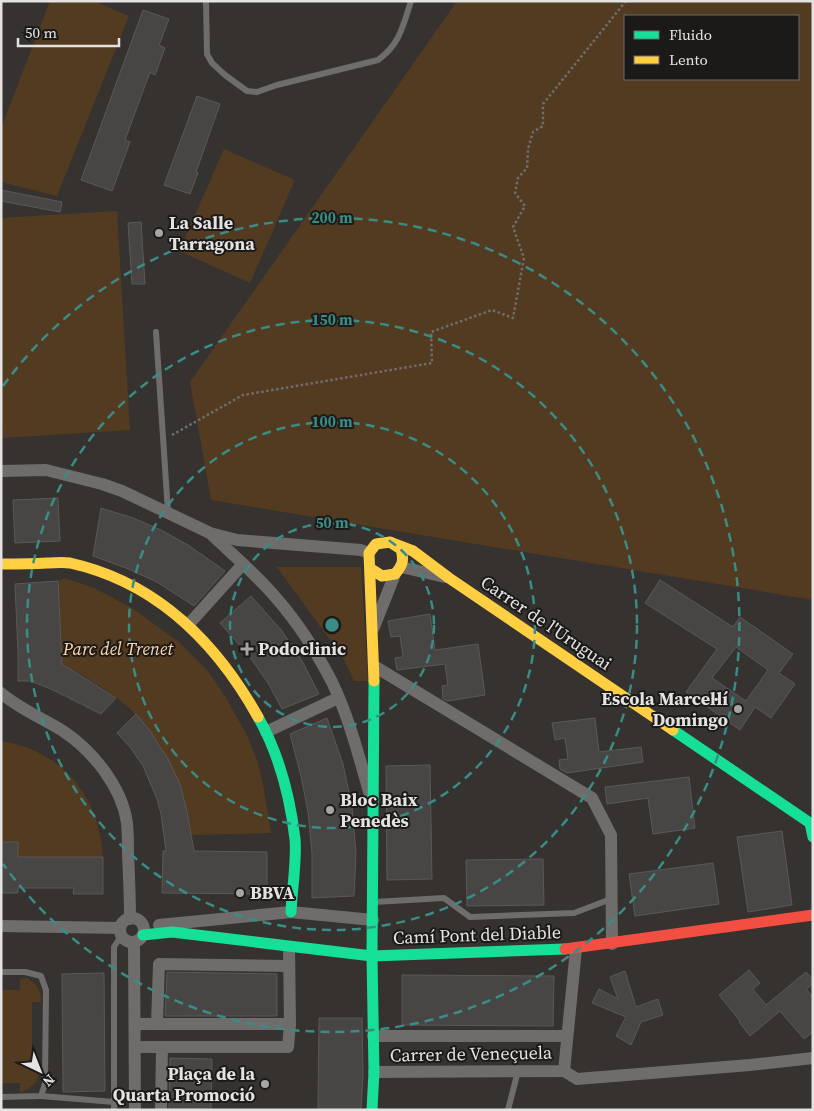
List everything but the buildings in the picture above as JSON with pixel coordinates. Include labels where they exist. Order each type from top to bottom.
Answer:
[{"type":"street","points":[[1,471],[46,470],[86,480],[122,491],[210,533],[236,540],[361,550],[369,553]]},
{"type":"street","points":[[210,533],[276,598],[298,625],[328,676],[338,698],[352,734],[373,805]]},
{"type":"street","points":[[372,631],[398,571],[404,559],[401,550],[390,542],[376,544],[369,553],[371,568],[382,576],[398,571],[449,578]]},
{"type":"street","name":"Carrer de l'Uruguai","points":[[390,542],[413,551],[449,578],[812,823],[813,837]]},
{"type":"street","points":[[1,564],[68,563],[125,581],[158,601],[188,625],[224,663],[246,695],[266,732],[285,782],[295,840],[291,912]]},
{"type":"street","points":[[188,625],[243,564]]},
{"type":"street","name":"Carrer de Veneçuela","points":[[371,568],[375,706],[372,920],[374,1072],[372,1110]]},
{"type":"street","points":[[374,666],[592,798],[611,835],[612,944]]},
{"type":"street","points":[[1,693],[12,702],[62,731],[77,742],[101,767],[111,782],[121,802],[127,822],[130,919]]},
{"type":"street","points":[[266,732],[338,698]]},
{"type":"street","points":[[120,932],[126,941],[140,935],[291,912],[372,920]]},
{"type":"street","name":"Camí Pont del Diable","points":[[140,935],[172,932],[372,956],[576,949],[813,916]]},
{"type":"street","points":[[120,932],[124,922],[130,919],[138,920],[140,935],[135,1024],[135,1110]]},
{"type":"street","points":[[1,926],[120,932]]},
{"type":"street","points":[[135,1047],[288,1047],[290,1024],[289,947]]},
{"type":"street","name":"Carrer de Veneçuela","points":[[374,1072],[564,1071],[576,949]]},
{"type":"street","points":[[158,1024],[159,964],[289,966]]},
{"type":"street","points":[[135,1024],[290,1024]]},
{"type":"street","name":"Carrer de Veneçuela","points":[[373,1036],[567,1036]]},
{"type":"street","points":[[161,1110],[162,1047]]},
{"type":"street","points":[[564,1071],[577,1079],[813,1058]]},
{"type":"lane","points":[[208,1],[207,54],[212,63],[225,75],[241,87],[257,92],[378,60],[388,52],[400,36],[411,1]]},
{"type":"lane","points":[[156,332],[168,512]]},
{"type":"lane","points":[[373,902],[444,898],[470,917],[574,913],[611,898]]},
{"type":"lane","points":[[114,1110],[114,947],[120,932]]},
{"type":"lane","points":[[1,972],[25,972],[41,976],[46,990],[45,1084],[41,1096]]},
{"type":"lane","points":[[508,1110],[518,1071]]},
{"type":"lane","points":[[1,1097],[41,1096],[114,1102]]},
{"type":"path","points":[[163,440],[243,395],[432,363],[431,332],[492,310],[513,318],[524,258],[512,226],[525,206],[516,193],[518,178],[527,168],[528,149],[533,132],[543,126],[543,104],[626,1]]},
{"type":"green space","points":[[50,1],[94,1],[129,16],[57,196],[1,182],[1,128]]},
{"type":"green space","points":[[457,1],[813,1],[813,600],[211,500],[190,382]]},
{"type":"green space","points":[[224,149],[295,180],[250,283],[179,251]]},
{"type":"green space","points":[[117,211],[130,430],[3,438],[1,414],[1,218]]},
{"type":"green space","points":[[277,567],[361,567],[368,681],[354,681],[343,658]]},
{"type":"green space","name":"Parc del Trenet","points":[[65,578],[94,588],[132,608],[179,642],[208,671],[225,696],[248,737],[257,760],[271,833],[191,835],[182,796],[175,777],[167,759],[146,726],[117,698],[62,663],[58,581]]},
{"type":"green space","points":[[1,741],[23,746],[42,754],[74,780],[85,796],[94,815],[100,835],[103,857],[18,857],[18,842],[1,842]]},
{"type":"green space","points":[[27,978],[38,987],[41,997],[41,1002],[32,1002],[32,1068],[40,1068],[34,1084],[20,1093],[20,1083],[1,1083],[1,990],[20,990],[20,979]]},
{"type":"traffic: fast","points":[[372,1110],[374,1072],[372,956],[374,681]]},
{"type":"traffic: fast","points":[[258,717],[278,761],[287,791],[293,823],[295,856],[291,912]]},
{"type":"traffic: fast","points":[[673,730],[810,823],[813,837]]},
{"type":"traffic: fast","points":[[143,935],[172,932],[372,956],[565,949]]},
{"type":"traffic: slow","points":[[371,569],[382,576],[395,574],[402,562],[401,549],[390,542],[376,544],[369,553],[374,681]]},
{"type":"traffic: slow","points":[[392,543],[413,551],[449,578],[673,730]]},
{"type":"traffic: slow","points":[[1,564],[70,563],[101,572],[130,585],[156,600],[203,640],[223,664],[258,717]]},
{"type":"traffic: jam","points":[[565,949],[813,915]]},
{"type":"place","name":"La Salle Tarragona","points":[[159,233]]},
{"type":"place","name":"Podoclinic","points":[[247,649]]},
{"type":"place","name":"Escola Marcel·lí Domingo","points":[[738,709]]},
{"type":"place","name":"Bloc Baix Penedès","points":[[330,810]]},
{"type":"place","name":"BBVA","points":[[240,893]]},
{"type":"place","name":"Plaça de la Quarta Promoció","points":[[265,1084]]}]
